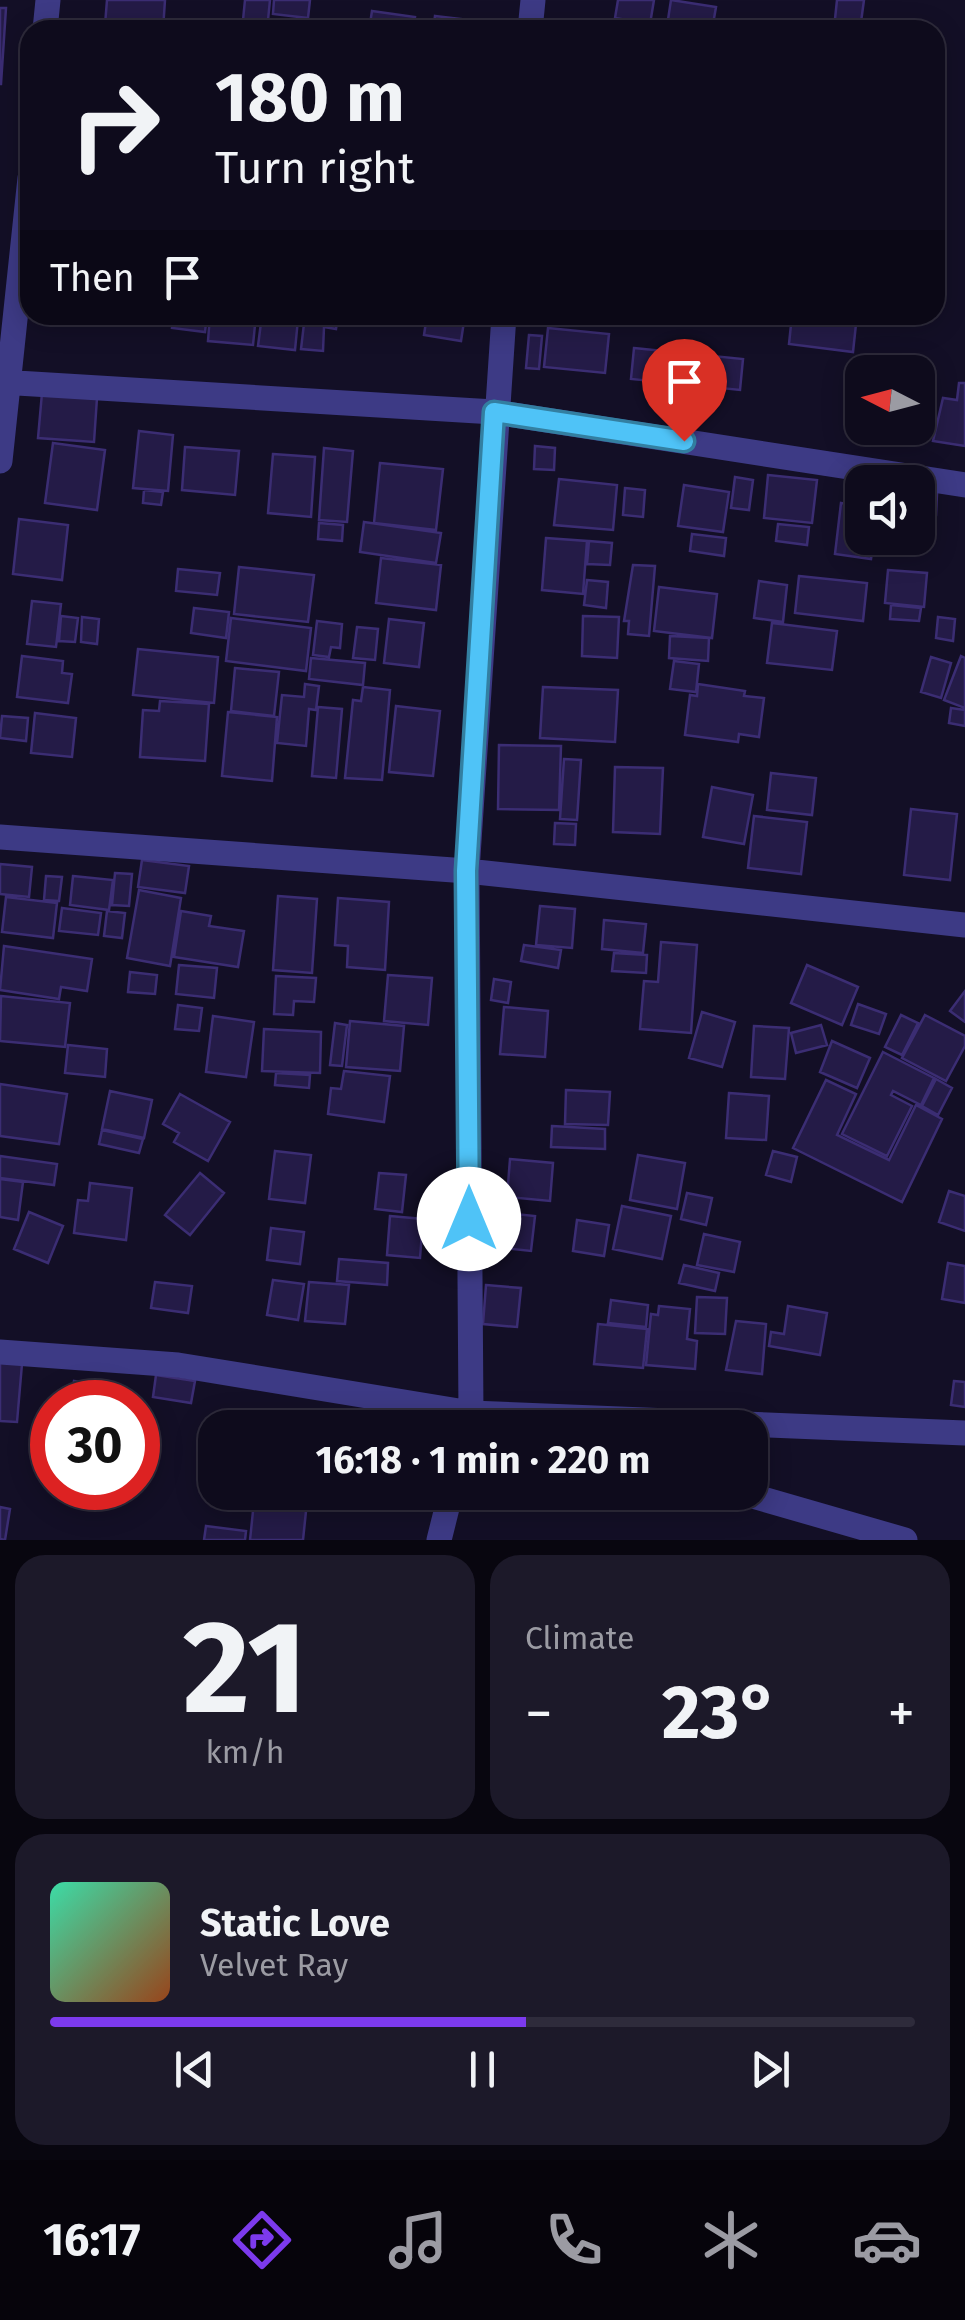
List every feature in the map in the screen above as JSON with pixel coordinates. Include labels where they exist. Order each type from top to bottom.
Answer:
[{"type":"street","points":[[0,461],[20,260]]},
{"type":"street","points":[[469,1410],[466,871],[494,412],[503,325]]},
{"type":"street","points":[[5,382],[494,412],[965,485]]},
{"type":"street","points":[[0,837],[466,871],[965,925]]},
{"type":"street","points":[[0,1352],[178,1365],[416,1410]]},
{"type":"street","points":[[768,1428],[965,1433]]},
{"type":"street","points":[[768,1500],[905,1540]]},
{"type":"street","points":[[439,1540],[446,1510]]},
{"type":"building","points":[[107,0],[165,0],[164,20],[105,20]]},
{"type":"building","points":[[245,0],[270,0],[268,20],[243,20]]},
{"type":"building","points":[[274,0],[310,0],[308,18],[273,14]]},
{"type":"building","points":[[618,0],[654,0],[651,20],[615,18]]},
{"type":"building","points":[[671,0],[716,7],[714,20],[668,20]]},
{"type":"building","points":[[837,0],[864,0],[861,20],[835,19]]},
{"type":"building","points":[[0,8],[6,8],[1,84],[0,84]]},
{"type":"building","points":[[372,11],[415,17],[415,20],[371,20]]},
{"type":"building","points":[[435,16],[470,20],[434,20]]},
{"type":"building","points":[[172,325],[206,325],[205,332]]},
{"type":"building","points":[[209,325],[255,325],[253,345],[208,341]]},
{"type":"building","points":[[261,325],[297,325],[295,350],[258,346]]},
{"type":"building","points":[[304,325],[337,325],[336,329],[324,327],[323,351],[301,349]]},
{"type":"building","points":[[426,325],[463,325],[461,341],[424,335]]},
{"type":"building","points":[[791,325],[856,325],[853,352],[789,344]]},
{"type":"building","points":[[548,328],[609,334],[605,373],[544,367]]},
{"type":"building","points":[[529,335],[542,336],[539,369],[526,368]]},
{"type":"building","points":[[634,348],[743,359],[740,390],[631,379]]},
{"type":"building","points":[[959,383],[965,383],[965,446],[935,441],[943,398],[957,400]]},
{"type":"building","points":[[42,393],[97,398],[94,442],[38,438]]},
{"type":"building","points":[[139,431],[173,435],[168,491],[133,488]]},
{"type":"building","points":[[53,443],[105,450],[97,510],[45,503]]},
{"type":"building","points":[[535,446],[555,448],[554,470],[534,469]]},
{"type":"building","points":[[185,447],[239,451],[235,495],[182,490]]},
{"type":"building","points":[[324,448],[353,451],[347,522],[319,520]]},
{"type":"building","points":[[273,454],[315,457],[311,517],[268,513]]},
{"type":"building","points":[[380,463],[443,469],[436,530],[374,523]]},
{"type":"building","points":[[768,475],[817,480],[812,523],[764,518]]},
{"type":"building","points":[[735,477],[753,480],[749,510],[731,508]]},
{"type":"building","points":[[559,479],[617,485],[613,530],[554,525]]},
{"type":"building","points":[[684,485],[729,492],[723,532],[678,526]]},
{"type":"building","points":[[625,488],[645,490],[643,517],[623,515]]},
{"type":"building","points":[[144,490],[163,492],[161,505],[143,503]]},
{"type":"building","points":[[841,503],[845,504],[845,555],[872,555],[871,559],[835,554]]},
{"type":"building","points":[[19,519],[68,525],[62,580],[13,574]]},
{"type":"building","points":[[364,522],[441,533],[436,563],[360,552]]},
{"type":"building","points":[[319,523],[343,525],[342,541],[318,539]]},
{"type":"building","points":[[778,524],[809,527],[807,545],[776,541]]},
{"type":"building","points":[[692,534],[726,538],[724,556],[690,551]]},
{"type":"building","points":[[546,538],[587,541],[583,594],[542,590]]},
{"type":"building","points":[[589,541],[612,543],[610,565],[587,564]]},
{"type":"building","points":[[381,558],[441,565],[436,610],[376,603]]},
{"type":"building","points":[[633,565],[655,566],[649,636],[628,634],[629,621],[624,621]]},
{"type":"building","points":[[239,567],[314,575],[308,622],[234,614]]},
{"type":"building","points":[[178,569],[220,573],[217,595],[176,591]]},
{"type":"building","points":[[888,570],[927,573],[924,607],[885,603]]},
{"type":"building","points":[[799,576],[867,583],[863,621],[795,613]]},
{"type":"building","points":[[587,580],[608,582],[606,608],[584,605]]},
{"type":"building","points":[[759,581],[787,585],[783,622],[754,618]]},
{"type":"building","points":[[659,587],[717,594],[712,638],[654,631]]},
{"type":"building","points":[[32,601],[61,604],[56,647],[27,644]]},
{"type":"building","points":[[891,605],[921,608],[919,621],[890,619]]},
{"type":"building","points":[[194,608],[229,612],[226,638],[191,633]]},
{"type":"building","points":[[61,616],[78,618],[75,642],[59,641]]},
{"type":"building","points":[[583,616],[619,617],[617,658],[582,656]]},
{"type":"building","points":[[82,617],[99,619],[97,644],[81,642]]},
{"type":"building","points":[[938,617],[955,619],[953,641],[936,638]]},
{"type":"building","points":[[231,618],[311,628],[306,671],[226,661]]},
{"type":"building","points":[[389,619],[424,623],[419,667],[384,663]]},
{"type":"building","points":[[317,621],[342,624],[340,648],[331,647],[329,657],[313,655]]},
{"type":"building","points":[[772,623],[837,631],[832,670],[767,663]]},
{"type":"building","points":[[357,627],[378,629],[375,660],[353,658]]},
{"type":"building","points":[[670,636],[709,638],[708,661],[669,658]]},
{"type":"building","points":[[138,649],[218,657],[214,703],[133,695]]},
{"type":"building","points":[[22,656],[63,661],[62,673],[72,674],[68,703],[17,697]]},
{"type":"building","points":[[961,656],[965,658],[965,708],[944,700]]},
{"type":"building","points":[[931,657],[951,663],[941,698],[921,692]]},
{"type":"building","points":[[311,658],[365,663],[363,685],[309,679]]},
{"type":"building","points":[[674,661],[699,664],[696,692],[670,689]]},
{"type":"building","points":[[235,668],[279,672],[274,716],[231,711]]},
{"type":"building","points":[[305,684],[319,686],[316,710],[309,709],[306,746],[277,743],[282,695],[304,697]]},
{"type":"building","points":[[698,684],[764,698],[759,737],[739,734],[738,742],[685,735],[690,695],[697,696]]},
{"type":"building","points":[[363,687],[390,690],[382,780],[345,778],[353,700],[361,701]]},
{"type":"building","points":[[543,687],[618,690],[615,742],[540,738]]},
{"type":"building","points":[[160,701],[209,704],[205,761],[140,757],[143,710],[159,711]]},
{"type":"building","points":[[396,706],[440,711],[433,776],[389,772]]},
{"type":"building","points":[[318,707],[342,709],[336,778],[312,776]]},
{"type":"building","points":[[951,708],[965,710],[965,726],[949,723]]},
{"type":"building","points":[[228,712],[277,717],[272,781],[222,776]]},
{"type":"building","points":[[35,713],[76,718],[72,757],[31,753]]},
{"type":"building","points":[[2,716],[28,718],[26,741],[0,738]]},
{"type":"building","points":[[499,745],[561,746],[559,810],[498,809]]},
{"type":"building","points":[[564,759],[581,760],[577,820],[560,819]]},
{"type":"building","points":[[615,767],[663,768],[660,834],[613,832]]},
{"type":"building","points":[[771,773],[816,778],[812,815],[767,810]]},
{"type":"building","points":[[712,787],[753,795],[744,844],[703,837]]},
{"type":"building","points":[[911,809],[957,814],[950,880],[904,875]]},
{"type":"building","points":[[754,816],[807,822],[801,874],[748,868]]},
{"type":"building","points":[[555,823],[576,824],[575,845],[554,844]]},
{"type":"building","points":[[142,860],[189,866],[185,893],[138,887]]},
{"type":"building","points":[[0,864],[32,867],[29,897],[0,894]]},
{"type":"building","points":[[115,873],[132,874],[129,906],[112,905]]},
{"type":"building","points":[[46,876],[62,877],[59,901],[44,900]]},
{"type":"building","points":[[73,876],[113,880],[109,910],[70,905]]},
{"type":"building","points":[[139,890],[181,898],[170,966],[127,958]]},
{"type":"building","points":[[278,896],[317,899],[312,973],[273,970]]},
{"type":"building","points":[[6,897],[57,903],[53,938],[2,932]]},
{"type":"building","points":[[338,898],[389,902],[385,970],[347,967],[348,946],[335,945]]},
{"type":"building","points":[[540,906],[575,909],[572,948],[536,945]]},
{"type":"building","points":[[62,908],[101,913],[98,935],[59,931]]},
{"type":"building","points":[[107,911],[125,913],[122,938],[104,936]]},
{"type":"building","points":[[181,911],[211,916],[209,926],[244,931],[238,967],[174,957]]},
{"type":"building","points":[[604,920],[646,924],[643,953],[602,949]]},
{"type":"building","points":[[661,942],[697,945],[691,1033],[640,1029],[644,981],[658,982]]},
{"type":"building","points":[[524,945],[561,950],[558,968],[521,961]]},
{"type":"building","points":[[4,946],[92,959],[87,991],[61,987],[59,999],[0,990]]},
{"type":"building","points":[[614,953],[647,955],[646,973],[612,971]]},
{"type":"building","points":[[179,965],[217,968],[214,998],[176,994]]},
{"type":"building","points":[[807,965],[858,987],[842,1025],[791,1003]]},
{"type":"building","points":[[130,972],[157,975],[155,994],[128,992]]},
{"type":"building","points":[[388,975],[432,978],[428,1025],[384,1021]]},
{"type":"building","points":[[276,976],[316,978],[314,1002],[294,1001],[293,1015],[274,1014]]},
{"type":"building","points":[[494,979],[511,982],[508,1003],[491,1000]]},
{"type":"building","points":[[965,991],[965,1022],[950,1011]]},
{"type":"building","points":[[1,996],[70,1003],[65,1047],[0,1041]]},
{"type":"building","points":[[858,1004],[886,1014],[879,1034],[851,1025]]},
{"type":"building","points":[[178,1005],[202,1008],[199,1031],[175,1029]]},
{"type":"building","points":[[504,1007],[548,1011],[545,1057],[500,1054]]},
{"type":"building","points":[[702,1012],[735,1022],[722,1067],[689,1058]]},
{"type":"building","points":[[901,1015],[918,1023],[902,1055],[885,1047]]},
{"type":"building","points":[[925,1015],[965,1036],[965,1046],[946,1081],[902,1058]]},
{"type":"building","points":[[213,1016],[254,1022],[246,1077],[206,1072]]},
{"type":"building","points":[[350,1021],[404,1026],[400,1071],[346,1067]]},
{"type":"building","points":[[335,1023],[347,1025],[342,1066],[330,1065]]},
{"type":"building","points":[[821,1025],[827,1045],[796,1053],[791,1033]]},
{"type":"building","points":[[754,1026],[789,1028],[785,1079],[751,1077]]},
{"type":"building","points":[[264,1029],[321,1032],[320,1073],[262,1071]]},
{"type":"building","points":[[832,1041],[870,1058],[857,1088],[820,1072]]},
{"type":"building","points":[[68,1045],[107,1049],[105,1077],[65,1073]]},
{"type":"building","points":[[883,1052],[934,1078],[921,1105],[893,1091],[891,1095],[912,1106],[887,1156],[842,1134]]},
{"type":"building","points":[[344,1071],[390,1076],[384,1122],[328,1114],[331,1088],[341,1089]]},
{"type":"building","points":[[276,1073],[310,1075],[309,1088],[275,1085]]},
{"type":"building","points":[[936,1079],[952,1088],[938,1115],[922,1106]]},
{"type":"building","points":[[826,1080],[856,1094],[837,1135],[889,1160],[916,1105],[942,1119],[902,1202],[793,1148]]},
{"type":"building","points":[[0,1084],[67,1094],[59,1144],[0,1136]]},
{"type":"building","points":[[566,1090],[610,1092],[608,1125],[565,1124]]},
{"type":"building","points":[[110,1091],[152,1100],[144,1138],[102,1129]]},
{"type":"building","points":[[729,1093],[769,1096],[766,1140],[726,1138]]},
{"type":"building","points":[[180,1094],[230,1122],[208,1161],[174,1142],[179,1133],[163,1124]]},
{"type":"building","points":[[552,1126],[605,1129],[605,1149],[551,1147]]},
{"type":"building","points":[[102,1130],[143,1139],[139,1153],[99,1144]]},
{"type":"building","points":[[275,1151],[311,1155],[305,1203],[269,1199]]},
{"type":"building","points":[[773,1151],[797,1157],[791,1182],[766,1175]]},
{"type":"building","points":[[638,1155],[685,1163],[677,1209],[630,1200]]},
{"type":"building","points":[[0,1156],[57,1164],[54,1185],[0,1178]]},
{"type":"building","points":[[510,1159],[553,1163],[550,1201],[507,1197]]},
{"type":"building","points":[[200,1173],[224,1193],[190,1235],[165,1215]]},
{"type":"building","points":[[379,1173],[406,1175],[402,1212],[375,1209]]},
{"type":"building","points":[[0,1179],[23,1182],[18,1220],[0,1217]]},
{"type":"building","points":[[90,1183],[132,1188],[126,1240],[74,1233],[78,1200],[88,1201]]},
{"type":"building","points":[[949,1191],[965,1196],[965,1231],[939,1222]]},
{"type":"building","points":[[687,1193],[712,1198],[706,1225],[681,1219]]},
{"type":"building","points":[[622,1206],[671,1216],[662,1259],[613,1249]]},
{"type":"building","points":[[487,1211],[535,1216],[531,1251],[483,1246]]},
{"type":"building","points":[[29,1212],[63,1226],[48,1263],[14,1249]]},
{"type":"building","points":[[390,1216],[423,1219],[420,1258],[387,1255]]},
{"type":"building","points":[[577,1220],[609,1225],[604,1256],[573,1251]]},
{"type":"building","points":[[271,1228],[304,1232],[300,1264],[267,1260]]},
{"type":"building","points":[[704,1234],[740,1242],[734,1272],[697,1265]]},
{"type":"building","points":[[339,1259],[388,1263],[387,1285],[337,1281]]},
{"type":"building","points":[[948,1263],[965,1266],[965,1303],[942,1299]]},
{"type":"building","points":[[684,1265],[719,1273],[715,1291],[679,1283]]},
{"type":"building","points":[[273,1280],[304,1284],[298,1320],[267,1315]]},
{"type":"building","points":[[155,1282],[192,1286],[188,1313],[151,1308]]},
{"type":"building","points":[[309,1282],[349,1285],[345,1324],[305,1321]]},
{"type":"building","points":[[486,1285],[521,1288],[517,1327],[483,1324]]},
{"type":"building","points":[[697,1297],[727,1298],[725,1334],[695,1333]]},
{"type":"building","points":[[611,1300],[648,1305],[646,1327],[608,1323]]},
{"type":"building","points":[[659,1306],[690,1309],[687,1339],[697,1341],[695,1369],[646,1365],[651,1314],[658,1315]]},
{"type":"building","points":[[788,1306],[827,1313],[820,1355],[769,1346],[771,1332],[784,1334]]},
{"type":"building","points":[[736,1321],[766,1324],[762,1374],[726,1370]]},
{"type":"building","points":[[598,1324],[647,1329],[643,1368],[594,1364]]},
{"type":"building","points":[[0,1362],[22,1364],[17,1422],[0,1421]]},
{"type":"building","points":[[156,1375],[195,1381],[191,1403],[160,1398],[160,1380],[155,1380]]},
{"type":"building","points":[[954,1381],[965,1382],[965,1407],[951,1405]]},
{"type":"building","points":[[0,1507],[10,1509],[5,1540],[0,1539]]},
{"type":"building","points":[[253,1510],[306,1510],[303,1540],[250,1540]]},
{"type":"building","points":[[206,1526],[246,1531],[245,1540],[204,1540]]},
{"type":"route","points":[[469,1219],[466,871],[494,412],[684,441]]}]
